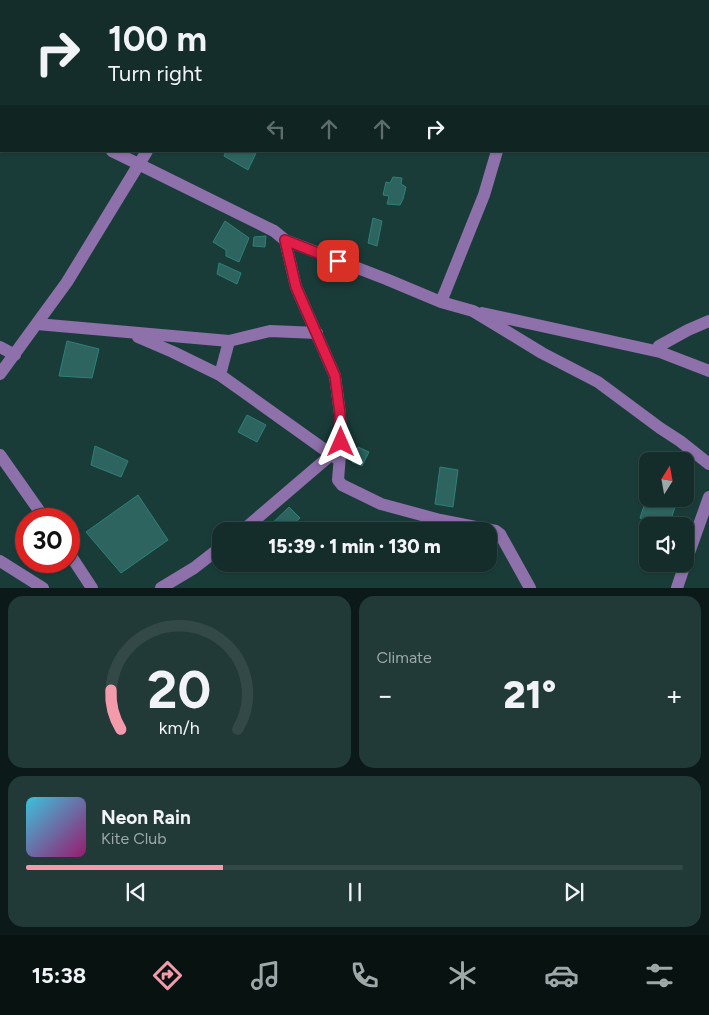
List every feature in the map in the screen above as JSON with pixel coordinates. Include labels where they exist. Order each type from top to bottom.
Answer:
[{"type":"street","points":[[114,152],[274,231],[285,240],[441,302],[473,311],[660,352],[709,371]]},
{"type":"street","points":[[0,374],[67,282],[146,152]]},
{"type":"street","points":[[441,302],[484,195],[497,152]]},
{"type":"street","points":[[285,240],[296,287],[335,376],[340,414],[335,457],[338,480],[342,485],[380,504],[440,520],[496,531],[500,534],[530,588]]},
{"type":"street","points":[[473,311],[542,353],[598,382],[709,464]]},
{"type":"street","points":[[660,352],[659,346],[709,321]]},
{"type":"street","points":[[37,324],[229,341],[270,331],[317,333]]},
{"type":"street","points":[[127,333],[173,352],[220,375],[335,457]]},
{"type":"street","points":[[220,375],[229,341]]},
{"type":"street","points":[[0,347],[14,354]]},
{"type":"street","points":[[0,455],[37,508]]},
{"type":"street","points":[[253,522],[335,457]]},
{"type":"street","points":[[694,539],[709,497]]},
{"type":"street","points":[[161,588],[194,568],[212,554]]},
{"type":"street","points":[[0,560],[43,588]]},
{"type":"street","points":[[80,570],[92,588]]},
{"type":"street","points":[[677,588],[682,572]]},
{"type":"building","points":[[226,152],[257,152],[248,170],[224,156]]},
{"type":"building","points":[[393,177],[402,178],[401,184],[406,187],[400,205],[387,204],[389,196],[383,195],[386,182],[390,183]]},
{"type":"building","points":[[373,218],[382,221],[377,246],[368,243]]},
{"type":"building","points":[[225,221],[249,238],[239,262],[226,256],[226,250],[213,242]]},
{"type":"building","points":[[266,236],[265,247],[253,246],[254,237]]},
{"type":"building","points":[[219,263],[241,273],[237,284],[217,274]]},
{"type":"building","points":[[67,341],[99,349],[92,378],[59,376]]},
{"type":"building","points":[[247,415],[266,425],[257,442],[238,432]]},
{"type":"building","points":[[95,446],[128,461],[121,477],[91,465]]},
{"type":"building","points":[[358,447],[369,452],[362,466],[352,462]]},
{"type":"building","points":[[440,467],[458,470],[453,507],[435,504]]},
{"type":"building","points":[[138,495],[168,540],[121,573],[86,532]]},
{"type":"building","points":[[289,507],[300,518],[296,522],[273,522]]},
{"type":"building","points":[[643,508],[675,508],[672,517],[640,517]]},
{"type":"route","points":[[338,261],[285,240],[296,287],[335,376],[340,414],[341,442]]}]
